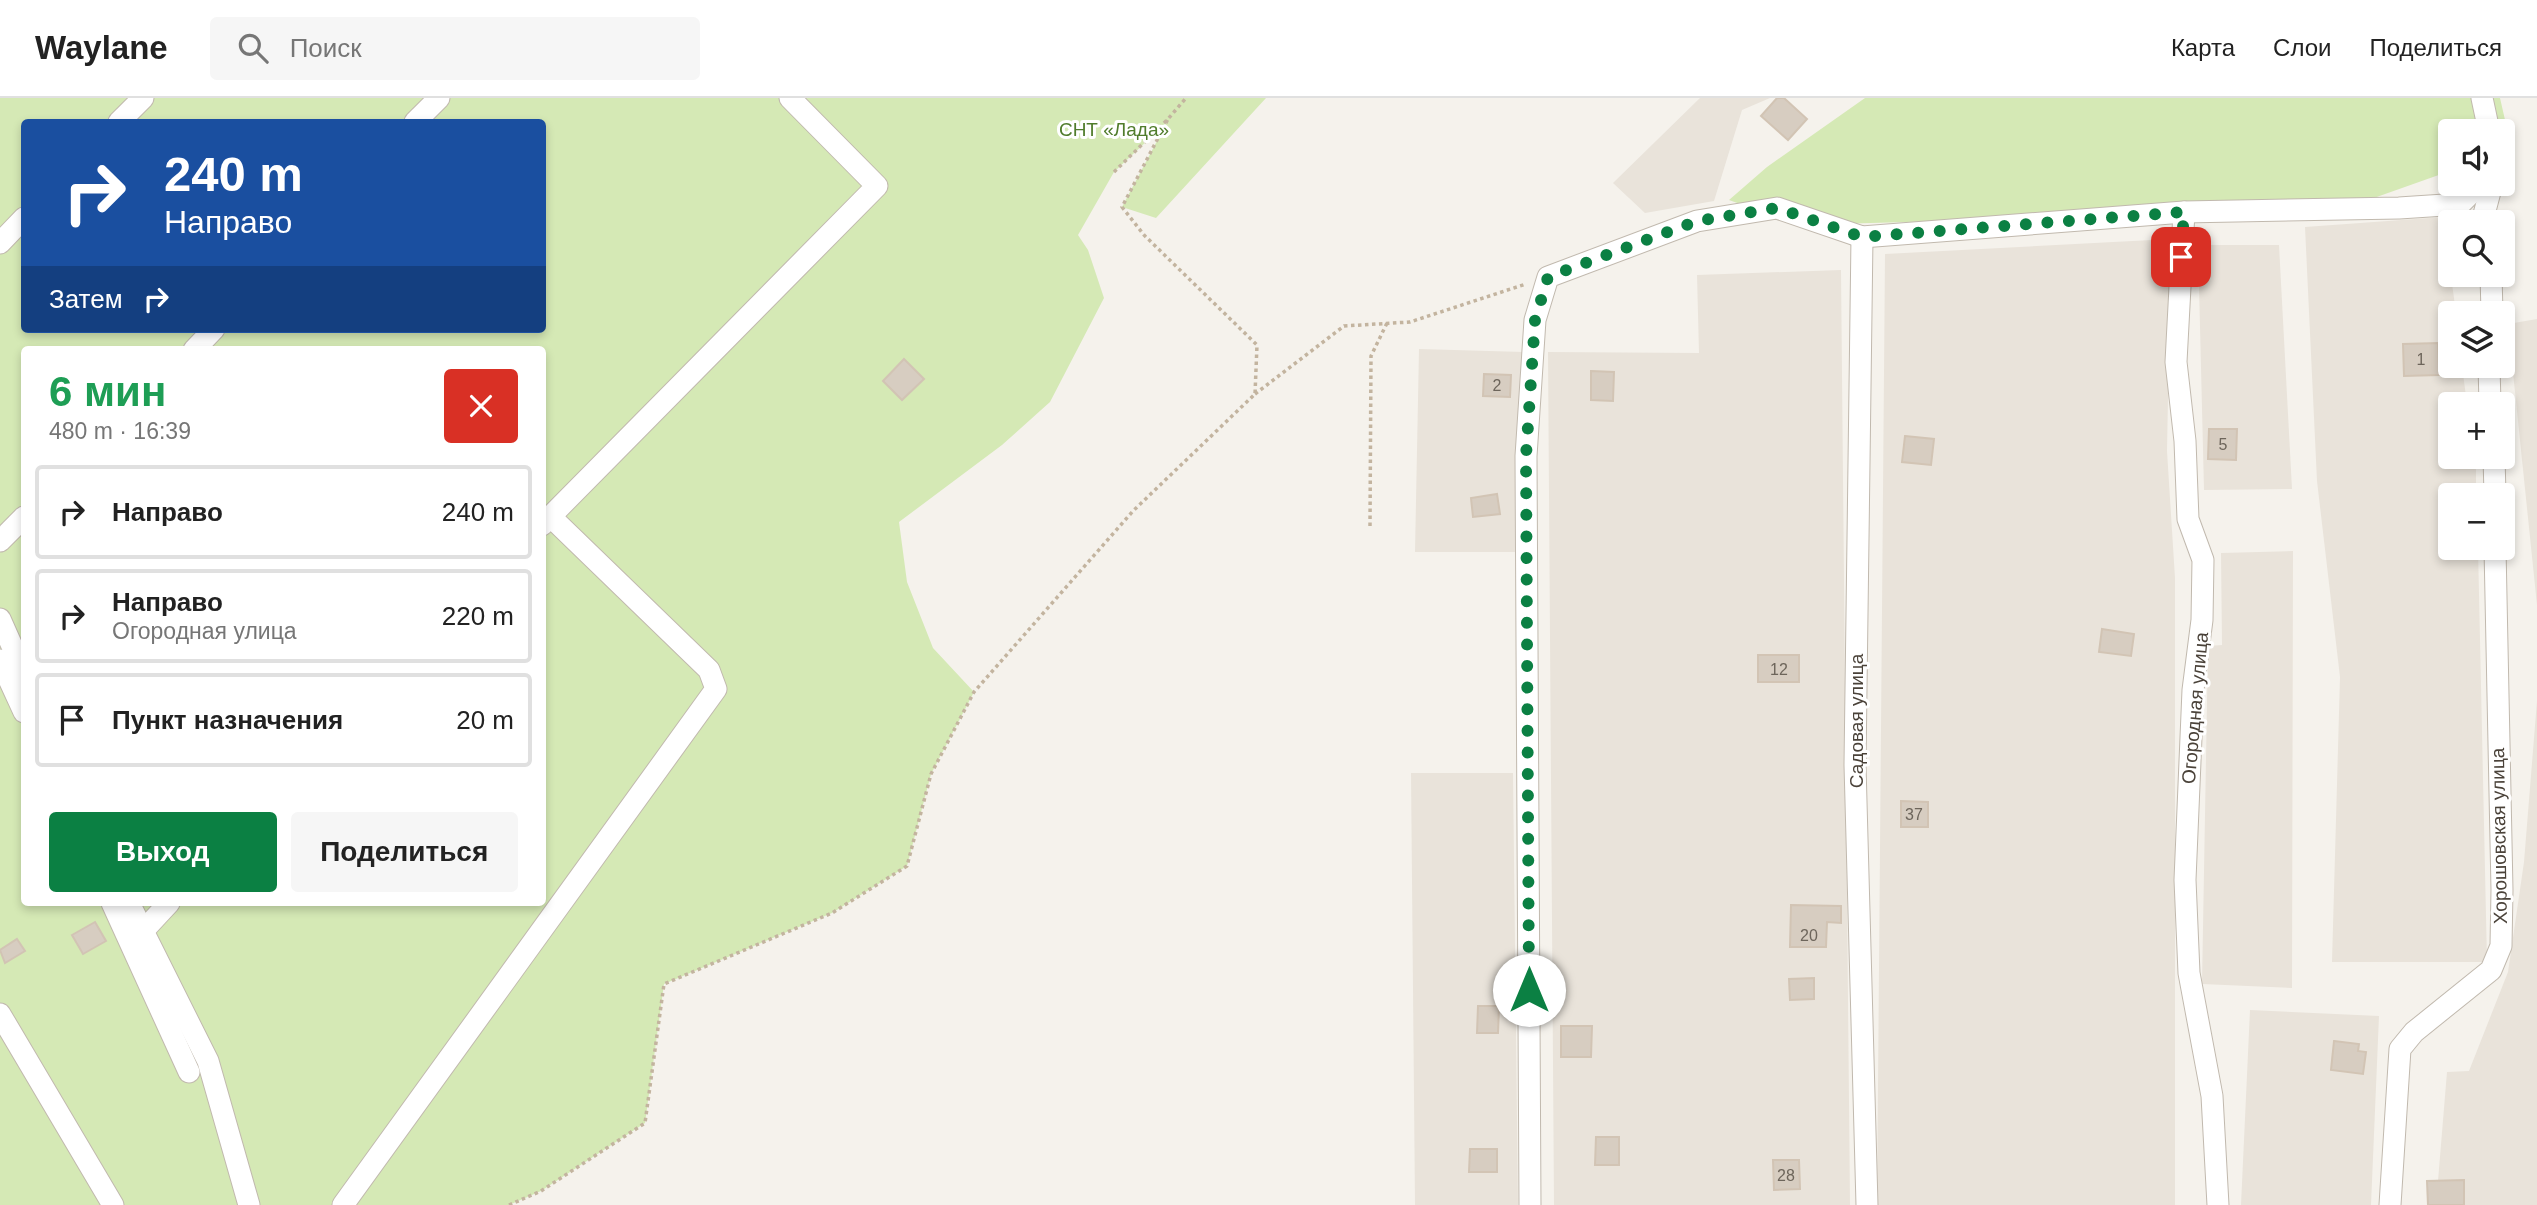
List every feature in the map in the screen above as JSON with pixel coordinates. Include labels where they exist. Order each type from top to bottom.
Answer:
[{"type":"street","points":[[122,119],[143,98]]},
{"type":"street","points":[[418,119],[439,98]]},
{"type":"street","points":[[343,1205],[716,689],[709,670],[547,521],[877,186],[790,98]]},
{"type":"street","points":[[2482,98],[2486,119]]},
{"type":"street","points":[[1530,1205],[1526,456],[1535,320],[1548,277],[1697,221],[1777,208],[1862,237],[2184,212],[2399,208],[2460,204],[2468,196]]},
{"type":"street","name":"Огородная улица","points":[[2184,212],[2176,362],[2185,441],[2188,519],[2203,560],[2202,620],[2193,690],[2185,880],[2189,973],[2212,1096],[2218,1205]]},
{"type":"street","points":[[0,243],[21,221]]},
{"type":"street","name":"Садовая улица","points":[[1862,237],[1855,765],[1867,1205]]},
{"type":"street","points":[[198,346],[210,333]]},
{"type":"street","points":[[0,541],[21,520]]},
{"type":"street","name":"Хорошовская улица","points":[[2390,1205],[2400,1049],[2414,1032],[2491,970],[2501,946],[2496,560]]},
{"type":"street","points":[[0,619],[12,686]]},
{"type":"street","points":[[0,660],[21,706]]},
{"type":"street","points":[[113,906],[189,1072]]},
{"type":"street","points":[[130,906],[208,1061],[249,1205]]},
{"type":"street","points":[[143,931],[166,906]]},
{"type":"street","points":[[0,1014],[113,1205]]},
{"type":"path","points":[[1114,172],[1186,98]]},
{"type":"path","points":[[1168,119],[1122,207],[1144,235],[1257,345],[1255,394]]},
{"type":"path","points":[[509,1205],[541,1191],[645,1123],[664,984],[832,913],[907,866],[931,774],[974,692],[1133,511],[1255,394],[1344,326],[1410,322],[1548,277]]},
{"type":"path","points":[[1370,526],[1371,356],[1387,323]]},
{"type":"shaded area","points":[[1700,98],[1770,98],[1742,110],[1714,201],[1645,213],[1613,183]]},
{"type":"shaded area","points":[[2438,217],[2438,287],[2452,287],[2454,301],[2438,301],[2438,378],[2464,378],[2465,392],[2438,392],[2438,469],[2476,469],[2476,483],[2438,483],[2438,560],[2478,560],[2487,962],[2332,962],[2340,677],[2317,481],[2305,227]]},
{"type":"shaded area","points":[[2171,239],[2167,451],[2175,578],[2175,1205],[1877,1205],[1885,254]]},
{"type":"shaded area","points":[[2198,245],[2279,245],[2292,489],[2204,490]]},
{"type":"shaded area","points":[[1841,270],[1850,1205],[1554,1205],[1548,352],[1699,353],[1697,275]]},
{"type":"shaded area","points":[[2537,319],[2537,605],[2514,378],[2515,323]]},
{"type":"shaded area","points":[[1419,349],[1524,352],[1517,552],[1415,552]]},
{"type":"shaded area","points":[[2293,551],[2292,988],[2202,984],[2208,646],[2222,645],[2221,553]]},
{"type":"shaded area","points":[[2537,701],[2537,1205],[2436,1205],[2447,1072],[2469,1071],[2508,972],[2524,862]]},
{"type":"shaded area","points":[[1411,773],[1513,773],[1518,1205],[1415,1205]]},
{"type":"shaded area","points":[[2250,1010],[2379,1016],[2371,1205],[2241,1205]]},
{"type":"green space","name":"СНТ «Лада»","points":[[0,98],[1266,98],[1156,218],[1122,207],[1167,122],[1114,172],[1078,235],[1088,250],[1104,298],[1050,402],[1002,445],[899,522],[907,582],[933,648],[974,692],[931,774],[907,866],[832,913],[664,984],[645,1123],[541,1191],[509,1205],[0,1205]]},
{"type":"green space","points":[[1865,98],[2500,98],[2505,119],[2438,119],[2438,175],[2340,210],[1798,225],[1729,200],[1767,167]]},
{"type":"building","points":[[1777,98],[1784,98],[1807,119],[1788,140],[1761,116]]},
{"type":"building","points":[[2438,343],[2438,375],[2404,376],[2403,344]]},
{"type":"building","points":[[904,359],[924,379],[902,400],[883,381]]},
{"type":"building","points":[[1591,371],[1614,372],[1613,401],[1591,400]]},
{"type":"building","points":[[1484,374],[1511,375],[1510,397],[1483,396]]},
{"type":"building","points":[[2209,429],[2237,429],[2236,460],[2208,459]]},
{"type":"building","points":[[1905,436],[1934,439],[1931,465],[1902,462]]},
{"type":"building","points":[[1497,494],[1500,514],[1473,517],[1471,498]]},
{"type":"building","points":[[2102,629],[2134,634],[2131,656],[2099,652]]},
{"type":"building","points":[[1758,655],[1799,655],[1799,682],[1758,682]]},
{"type":"building","points":[[1901,801],[1928,802],[1928,827],[1901,827]]},
{"type":"building","points":[[1791,905],[1841,906],[1841,923],[1827,922],[1826,947],[1790,947]]},
{"type":"building","points":[[95,922],[106,941],[83,954],[72,935]]},
{"type":"building","points":[[17,939],[25,951],[5,963],[0,950]]},
{"type":"building","points":[[1814,978],[1814,999],[1790,1000],[1789,979]]},
{"type":"building","points":[[1478,1006],[1499,1006],[1498,1033],[1477,1033]]},
{"type":"building","points":[[1561,1026],[1592,1026],[1591,1057],[1561,1057]]},
{"type":"building","points":[[2334,1041],[2359,1044],[2358,1051],[2366,1052],[2363,1074],[2331,1070]]},
{"type":"building","points":[[1596,1137],[1619,1137],[1619,1165],[1595,1165]]},
{"type":"building","points":[[1470,1149],[1497,1149],[1497,1172],[1469,1172]]},
{"type":"building","points":[[1773,1160],[1799,1160],[1800,1189],[1774,1190]]},
{"type":"building","points":[[2464,1180],[2464,1205],[2428,1205],[2427,1181]]},
{"type":"route","points":[[1529,990],[1526,456],[1535,320],[1548,277],[1697,221],[1777,208],[1862,237],[2184,212],[2181,257]]}]
